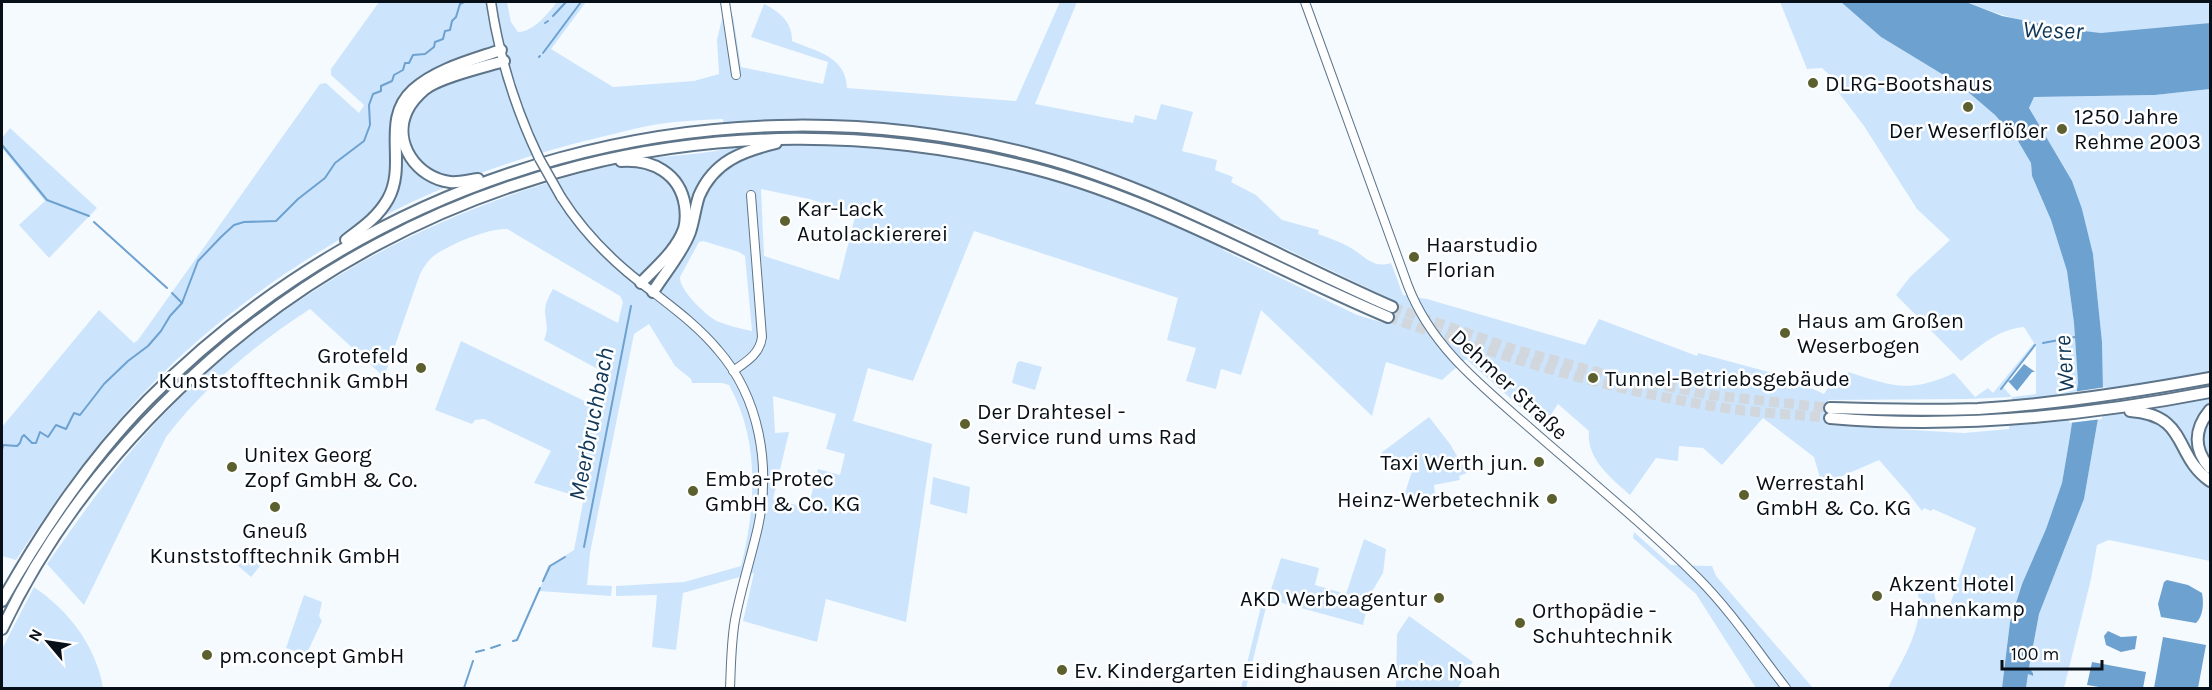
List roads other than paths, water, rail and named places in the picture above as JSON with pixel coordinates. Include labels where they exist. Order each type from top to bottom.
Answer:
[{"type":"highway","points":[[2,601],[51,519],[78,482],[134,416],[182,367],[240,318],[310,268],[378,215],[389,197],[398,167],[395,127],[398,113],[411,92],[433,76],[501,50]]},
{"type":"highway","points":[[499,176],[453,183],[437,180],[417,167],[406,149],[402,133],[407,111],[428,87],[504,61]]},
{"type":"highway","points":[[2,629],[46,551],[88,490],[112,460],[174,393],[260,319],[321,276],[412,226],[456,206],[522,182],[594,162],[704,142],[798,138],[850,139],[947,150],[1018,164],[1092,186],[1145,206],[1390,312],[1144,193],[1090,173],[1035,156],[983,144],[930,134],[843,126],[732,127],[663,135],[573,154],[499,176],[411,212],[360,238],[310,268]]},
{"type":"highway","points":[[653,292],[685,242],[700,195],[715,171],[729,159],[746,151],[798,138]]},
{"type":"highway","points":[[594,162],[646,162],[660,167],[673,178],[684,196],[685,227],[678,241],[640,283]]},
{"type":"highway","points":[[2211,378],[2112,395],[1977,409],[1830,413],[1934,422],[2012,419],[2115,410],[2211,392]]},
{"type":"highway","points":[[2115,410],[2148,413],[2166,422],[2178,436],[2197,469],[2211,481]]},
{"type":"highway","points":[[2211,410],[2204,417],[2198,434],[2197,448],[2211,468]]},
{"type":"main road","points":[[491,2],[501,50],[517,107],[528,134],[561,197],[570,212],[597,244],[653,292]]},
{"type":"street","points":[[725,2],[736,75]]},
{"type":"street","name":"Dehmer Straße","points":[[1305,2],[1407,286],[1423,320],[1455,361],[1475,380],[1623,509],[1699,579],[1786,688]]},
{"type":"street","points":[[733,371],[755,353],[761,344],[762,337],[751,195]]},
{"type":"street","points":[[653,292],[699,329],[719,351],[733,371],[752,410],[760,438],[764,469],[758,526],[735,622],[730,688]]},
{"type":"water","name":"Weser","points":[[1841,2],[1966,2],[2002,16],[2066,29],[2101,33],[2210,23],[2210,89],[2155,95],[2034,97],[2029,108],[2072,181],[2082,209],[2093,254],[2102,342],[2103,390],[2084,499],[2039,614],[2029,668],[2033,676],[2028,674],[2026,688],[2002,688],[2010,622],[2022,584],[2046,529],[2062,483],[2070,436],[2078,383],[2074,323],[2067,271],[2051,220],[2032,176],[2031,163],[2018,141],[1995,115],[1960,85],[1881,37]]},
{"type":"water","points":[[2024,364],[2035,372],[2032,372],[2017,391],[2008,381]]},
{"type":"water","points":[[2167,580],[2188,585],[2202,593],[2202,610],[2196,623],[2161,617],[2158,604],[2164,582]]},
{"type":"water","points":[[2108,631],[2121,637],[2137,636],[2135,649],[2121,652],[2106,645],[2104,636]]},
{"type":"water","points":[[2163,637],[2206,645],[2198,688],[2154,688]]},
{"type":"water","points":[[2092,662],[2146,672],[2143,688],[2105,688],[2087,685]]},
{"type":"waterway","points":[[2,450],[3,445],[17,446],[24,435],[32,443],[36,443],[40,432],[48,437],[56,425],[66,429],[74,413],[80,415],[104,384],[148,346],[161,331],[170,316],[182,303],[198,261],[221,237],[234,225],[244,222],[276,221],[298,199],[325,178],[335,163],[364,141],[370,125],[369,105],[373,94],[381,91],[381,86],[392,81],[394,75],[403,70],[405,63],[409,63],[413,55],[425,54],[434,47],[435,42],[443,39],[445,31],[450,30],[460,4],[464,2]]},
{"type":"waterway","points":[[553,16],[566,2]]},
{"type":"waterway","points":[[543,53],[581,2]]},
{"type":"waterway","points":[[2,145],[47,200],[89,216]]},
{"type":"waterway","points":[[94,222],[167,288]]},
{"type":"waterway","points":[[172,293],[182,303]]},
{"type":"waterway","name":"Meerbruchbach","points":[[584,547],[631,306]]},
{"type":"waterway","name":"Werre","points":[[2043,343],[2075,337]]},
{"type":"waterway","points":[[2001,389],[2035,345]]},
{"type":"waterway","name":"Meerbruchbach","points":[[543,581],[550,566],[565,557]]},
{"type":"waterway","name":"Meerbruchbach","points":[[513,641],[517,640],[540,588]]},
{"type":"waterway","name":"Meerbruchbach","points":[[491,648],[500,645]]},
{"type":"waterway","name":"Meerbruchbach","points":[[476,652],[484,650]]},
{"type":"waterway","name":"Meerbruchbach","points":[[464,688],[473,661]]},
{"type":"tunnel","points":[[1392,307],[1513,349],[1593,371],[1710,395],[1830,408]]},
{"type":"tunnel","points":[[1388,317],[1508,357],[1629,390],[1727,408],[1830,418]]},
{"type":"place","name":"DLRG-Bootshaus","points":[[1813,83]]},
{"type":"place","name":"Der Weserflößer","points":[[1968,107]]},
{"type":"place","name":"1250 Jahre Rehme 2003","points":[[2062,129]]},
{"type":"place","name":"Kar-Lack Autolackiererei","points":[[785,221]]},
{"type":"place","name":"Haarstudio Florian","points":[[1414,257]]},
{"type":"place","name":"Haus am Großen Weserbogen","points":[[1785,333]]},
{"type":"place","name":"Grotefeld Kunststofftechnik GmbH","points":[[421,368]]},
{"type":"place","name":"Tunnel-Betriebsgebäude","points":[[1593,378]]},
{"type":"place","name":"Der Drahtesel - Service rund ums Rad","points":[[965,424]]},
{"type":"place","name":"Taxi Werth jun.","points":[[1539,462]]},
{"type":"place","name":"Unitex Georg Zopf GmbH & Co.","points":[[232,467]]},
{"type":"place","name":"Emba-Protec GmbH & Co. KG","points":[[693,491]]},
{"type":"place","name":"Werrestahl GmbH & Co. KG","points":[[1744,495]]},
{"type":"place","name":"Heinz-Werbetechnik","points":[[1552,499]]},
{"type":"place","name":"Gneuß Kunststofftechnik GmbH","points":[[275,507]]},
{"type":"place","name":"Akzent Hotel Hahnenkamp","points":[[1877,596]]},
{"type":"place","name":"AKD Werbeagentur","points":[[1439,598]]},
{"type":"place","name":"Orthopädie - Schuhtechnik","points":[[1520,623]]},
{"type":"place","name":"pm.concept GmbH","points":[[207,655]]},
{"type":"place","name":"Ev. Kindergarten Eidinghausen Arche Noah","points":[[1062,670]]}]
